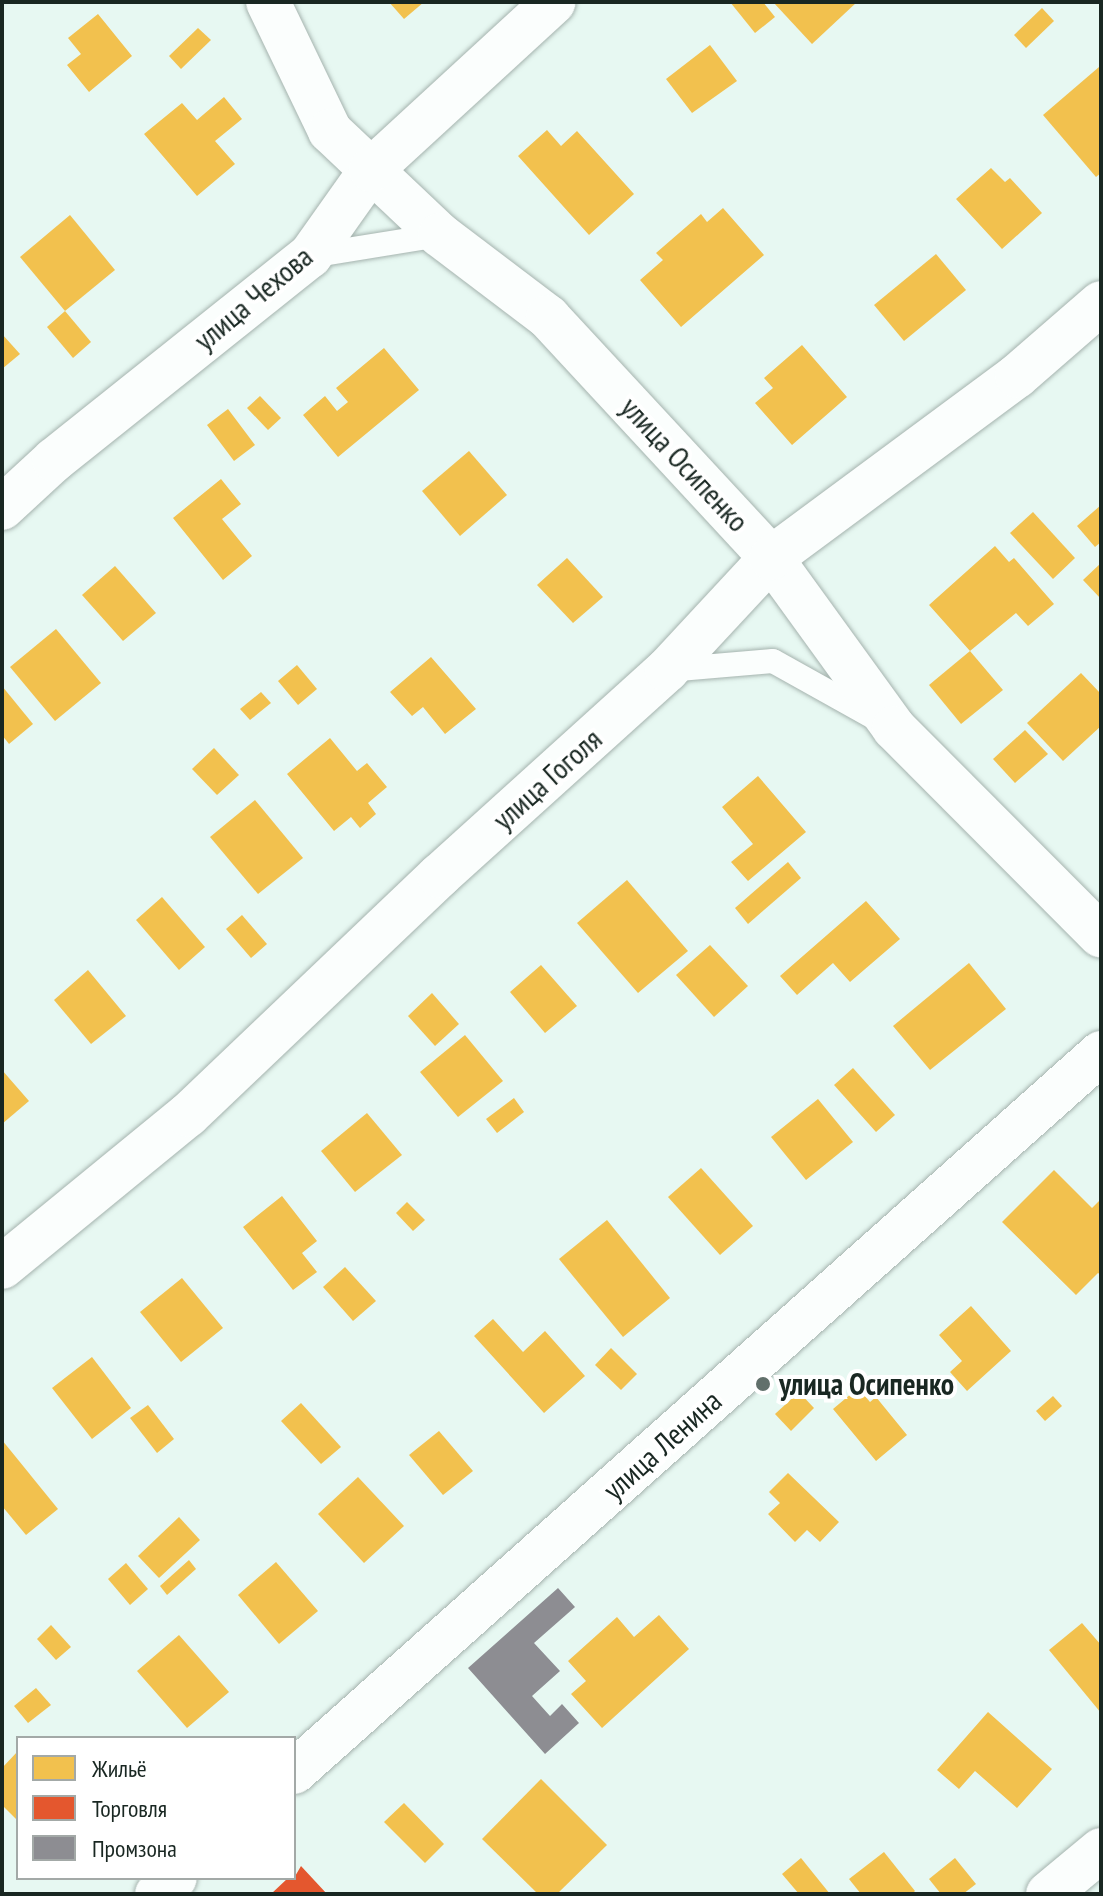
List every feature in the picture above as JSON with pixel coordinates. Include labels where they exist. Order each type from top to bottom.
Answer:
[{"type":"street","name":"улица Осипенко","points":[[268,2],[330,131],[440,235],[548,317],[771,558],[894,728],[1101,936]]},
{"type":"street","name":"улица Чехова","points":[[2,508],[54,460],[310,256],[371,170],[554,2]]},
{"type":"street","name":"улица Гоголя","points":[[2,1267],[188,1115],[439,876],[667,670],[771,558],[1017,376],[1101,303]]},
{"type":"street","name":"улица Ленина","points":[[296,1770],[1101,1053]]},
{"type":"street","points":[[1048,1894],[1101,1850]]},
{"type":"street","points":[[157,1894],[173,1880]]},
{"type":"lane","points":[[310,256],[440,235]]},
{"type":"lane","points":[[667,670],[773,661],[894,728]]},
{"type":"building: Жильё","points":[[389,2],[424,2],[404,19]]},
{"type":"building: Жильё","points":[[730,2],[763,2],[775,17],[755,33]]},
{"type":"building: Жильё","points":[[773,2],[857,2],[812,44]]},
{"type":"building: Жильё","points":[[1042,8],[1054,21],[1026,48],[1014,35]]},
{"type":"building: Жильё","points":[[98,14],[132,56],[89,92],[67,65],[81,54],[68,38]]},
{"type":"building: Жильё","points":[[198,28],[211,40],[181,69],[169,56]]},
{"type":"building: Жильё","points":[[710,45],[737,81],[692,113],[666,79]]},
{"type":"building: Жильё","points":[[1099,67],[1101,173],[1096,177],[1043,115]]},
{"type":"building: Жильё","points":[[224,97],[242,119],[215,141],[235,164],[197,196],[144,134],[182,103],[197,120]]},
{"type":"building: Жильё","points":[[547,130],[561,146],[577,131],[634,194],[589,235],[518,156]]},
{"type":"building: Жильё","points":[[991,168],[1005,182],[1010,178],[1042,213],[1002,249],[956,199]]},
{"type":"building: Жильё","points":[[723,208],[764,255],[681,327],[640,280],[663,260],[656,253],[701,214],[707,222]]},
{"type":"building: Жильё","points":[[70,215],[115,270],[65,311],[20,257]]},
{"type":"building: Жильё","points":[[936,254],[966,290],[904,341],[874,305]]},
{"type":"building: Жильё","points":[[65,311],[91,342],[73,358],[47,327]]},
{"type":"building: Жильё","points":[[2,334],[20,354],[2,369]]},
{"type":"building: Жильё","points":[[802,345],[847,397],[792,445],[755,403],[773,388],[764,378]]},
{"type":"building: Жильё","points":[[384,348],[419,390],[338,457],[303,415],[325,396],[337,411],[348,402],[336,388]]},
{"type":"building: Жильё","points":[[260,396],[281,418],[268,430],[247,408]]},
{"type":"building: Жильё","points":[[228,409],[255,445],[234,461],[207,425]]},
{"type":"building: Жильё","points":[[469,451],[507,495],[460,536],[422,491]]},
{"type":"building: Жильё","points":[[221,479],[241,504],[222,519],[252,556],[223,580],[173,518]]},
{"type":"building: Жильё","points":[[1101,505],[1101,542],[1095,547],[1077,526]]},
{"type":"building: Жильё","points":[[1033,512],[1075,558],[1053,579],[1010,533]]},
{"type":"building: Жильё","points":[[995,546],[1009,562],[1014,558],[1054,604],[1028,626],[1016,613],[970,651],[929,605]]},
{"type":"building: Жильё","points":[[567,558],[603,597],[573,623],[537,585]]},
{"type":"building: Жильё","points":[[1101,563],[1101,599],[1083,580]]},
{"type":"building: Жильё","points":[[115,566],[156,613],[123,641],[82,595]]},
{"type":"building: Жильё","points":[[56,629],[101,683],[55,721],[10,667]]},
{"type":"building: Жильё","points":[[970,651],[1003,690],[961,724],[929,685]]},
{"type":"building: Жильё","points":[[431,657],[476,709],[445,734],[423,707],[412,716],[390,692]]},
{"type":"building: Жильё","points":[[297,665],[317,689],[298,705],[278,681]]},
{"type":"building: Жильё","points":[[1081,673],[1101,694],[1101,726],[1063,761],[1027,723]]},
{"type":"building: Жильё","points":[[2,686],[33,724],[9,744],[2,735]]},
{"type":"building: Жильё","points":[[261,692],[271,703],[250,720],[240,709]]},
{"type":"building: Жильё","points":[[1025,730],[1048,754],[1015,783],[993,759]]},
{"type":"building: Жильё","points":[[330,738],[357,771],[367,763],[387,787],[368,803],[376,814],[360,828],[351,817],[334,831],[287,774]]},
{"type":"building: Жильё","points":[[214,748],[239,775],[217,795],[192,769]]},
{"type":"building: Жильё","points":[[758,776],[806,832],[748,881],[731,862],[753,844],[722,807]]},
{"type":"building: Жильё","points":[[255,800],[303,858],[258,894],[210,837]]},
{"type":"building: Жильё","points":[[788,862],[801,878],[748,924],[735,908]]},
{"type":"building: Жильё","points":[[627,880],[688,951],[638,993],[577,923]]},
{"type":"building: Жильё","points":[[162,897],[205,947],[179,970],[136,920]]},
{"type":"building: Жильё","points":[[866,901],[900,939],[850,982],[833,963],[797,995],[780,976]]},
{"type":"building: Жильё","points":[[242,915],[267,944],[251,958],[226,929]]},
{"type":"building: Жильё","points":[[710,945],[748,986],[714,1017],[676,975]]},
{"type":"building: Жильё","points":[[969,963],[1006,1009],[930,1070],[893,1026]]},
{"type":"building: Жильё","points":[[541,965],[577,1006],[545,1033],[510,992]]},
{"type":"building: Жильё","points":[[88,970],[126,1016],[91,1044],[54,1000]]},
{"type":"building: Жильё","points":[[432,993],[459,1024],[435,1046],[408,1016]]},
{"type":"building: Жильё","points":[[465,1035],[503,1081],[458,1117],[420,1072]]},
{"type":"building: Жильё","points":[[853,1068],[895,1115],[876,1132],[834,1085]]},
{"type":"building: Жильё","points":[[2,1070],[29,1101],[2,1124]]},
{"type":"building: Жильё","points":[[514,1098],[524,1112],[497,1133],[486,1119]]},
{"type":"building: Жильё","points":[[818,1099],[853,1142],[806,1180],[771,1137]]},
{"type":"building: Жильё","points":[[367,1113],[402,1155],[355,1192],[321,1151]]},
{"type":"building: Жильё","points":[[701,1168],[753,1226],[720,1255],[668,1197]]},
{"type":"building: Жильё","points":[[1054,1170],[1092,1208],[1101,1199],[1101,1275],[1098,1273],[1076,1295],[1002,1222]]},
{"type":"building: Жильё","points":[[282,1196],[317,1241],[302,1253],[317,1272],[293,1290],[243,1227]]},
{"type":"building: Жильё","points":[[407,1202],[425,1220],[413,1231],[396,1213]]},
{"type":"building: Жильё","points":[[607,1220],[670,1298],[623,1337],[559,1259]]},
{"type":"building: Жильё","points":[[345,1267],[376,1301],[353,1321],[323,1287]]},
{"type":"building: Жильё","points":[[182,1278],[223,1328],[181,1362],[140,1312]]},
{"type":"building: Жильё","points":[[971,1306],[1011,1351],[967,1391],[950,1372],[962,1361],[939,1335]]},
{"type":"building: Жильё","points":[[493,1319],[523,1352],[545,1331],[585,1376],[544,1413],[474,1336]]},
{"type":"building: Жильё","points":[[611,1348],[637,1374],[621,1390],[595,1365]]},
{"type":"building: Жильё","points":[[92,1357],[131,1408],[92,1439],[52,1388]]},
{"type":"building: Жильё","points":[[858,1388],[870,1402],[876,1397],[907,1435],[876,1461],[833,1409]]},
{"type":"building: Жильё","points":[[799,1392],[814,1408],[791,1431],[775,1414]]},
{"type":"building: Жильё","points":[[1053,1396],[1062,1406],[1045,1421],[1036,1411]]},
{"type":"building: Жильё","points":[[301,1403],[341,1447],[321,1464],[281,1421]]},
{"type":"building: Жильё","points":[[148,1405],[174,1439],[157,1453],[130,1418]]},
{"type":"building: Жильё","points":[[439,1431],[473,1471],[443,1495],[409,1455]]},
{"type":"building: Жильё","points":[[2,1440],[58,1509],[26,1535],[2,1506]]},
{"type":"building: Жильё","points":[[788,1473],[839,1522],[820,1542],[807,1530],[795,1542],[768,1514],[780,1503],[769,1492]]},
{"type":"building: Жильё","points":[[358,1477],[404,1526],[364,1563],[318,1514]]},
{"type":"building: Жильё","points":[[179,1517],[200,1540],[159,1578],[138,1556]]},
{"type":"building: Жильё","points":[[189,1560],[196,1569],[167,1595],[160,1586]]},
{"type":"building: Жильё","points":[[276,1562],[318,1611],[279,1644],[238,1595]]},
{"type":"building: Жильё","points":[[126,1563],[148,1589],[130,1605],[108,1579]]},
{"type":"building: Жильё","points":[[659,1615],[689,1649],[602,1728],[571,1694],[586,1681],[568,1661],[617,1617],[634,1637]]},
{"type":"building: Жильё","points":[[1082,1623],[1101,1645],[1101,1713],[1049,1650]]},
{"type":"building: Жильё","points":[[51,1625],[71,1647],[56,1660],[37,1639]]},
{"type":"building: Жильё","points":[[179,1635],[229,1692],[187,1728],[137,1671]]},
{"type":"building: Жильё","points":[[36,1688],[51,1705],[28,1723],[14,1706]]},
{"type":"building: Жильё","points":[[988,1712],[1052,1769],[1017,1808],[975,1771],[959,1789],[937,1770]]},
{"type":"building: Жильё","points":[[16,1753],[16,1819],[2,1805],[2,1768]]},
{"type":"building: Жильё","points":[[541,1779],[607,1845],[557,1894],[538,1894],[482,1839]]},
{"type":"building: Жильё","points":[[404,1803],[444,1844],[425,1863],[384,1822]]},
{"type":"building: Жильё","points":[[884,1852],[915,1891],[912,1894],[861,1894],[849,1879]]},
{"type":"building: Жильё","points":[[801,1858],[830,1894],[799,1894],[782,1874]]},
{"type":"building: Жильё","points":[[955,1858],[976,1884],[963,1894],[941,1894],[929,1879]]},
{"type":"building: Торговля","points":[[301,1866],[327,1894],[271,1894],[286,1880],[296,1880]]},
{"type":"building: Промзона","points":[[558,1588],[575,1607],[534,1643],[560,1671],[532,1696],[550,1716],[562,1704],[579,1723],[545,1754],[468,1668]]},
{"type":"place","name":"улица Осипенко","points":[[763,1384]]}]
